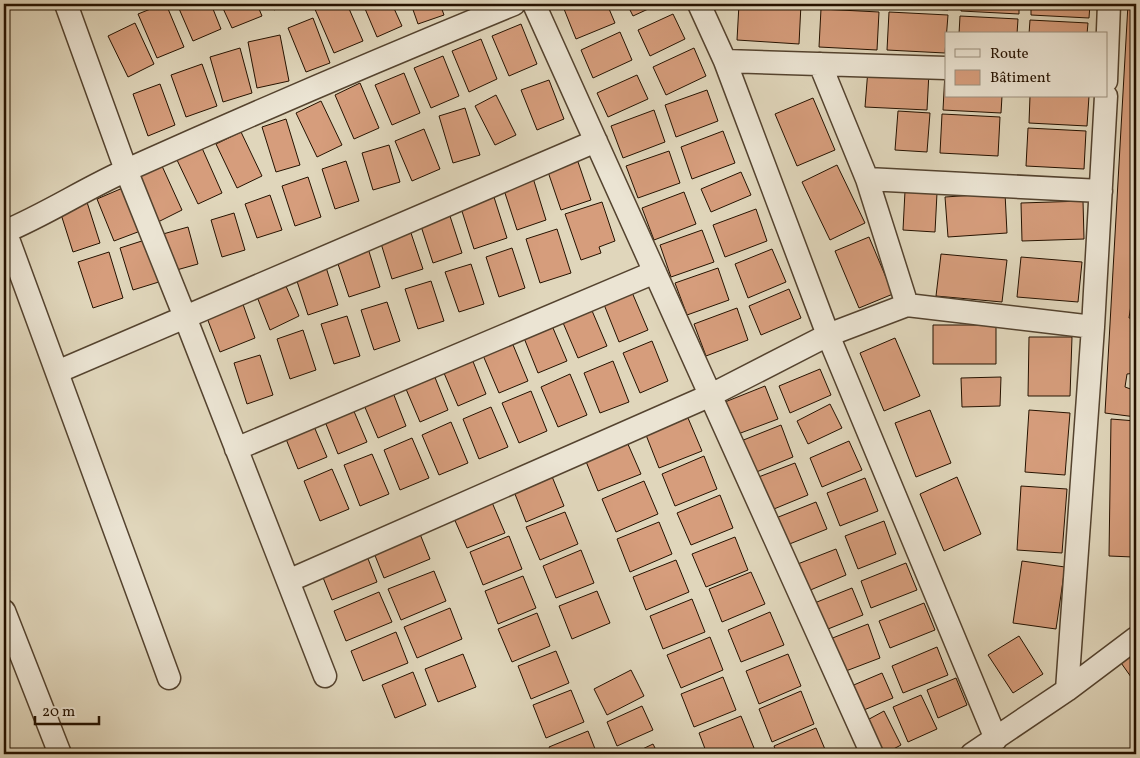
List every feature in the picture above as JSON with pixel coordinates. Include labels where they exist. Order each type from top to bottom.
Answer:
[{"type":"street","points":[[66,4],[126,170],[186,317],[325,676]]},
{"type":"street","points":[[169,678],[4,230],[36,218],[126,170],[514,4]]},
{"type":"street","points":[[534,4],[872,754]]},
{"type":"street","points":[[700,4],[725,60],[828,335],[996,739]]},
{"type":"street","points":[[1108,32],[1109,4]]},
{"type":"street","points":[[725,60],[945,68]]},
{"type":"street","points":[[820,64],[867,179],[907,305]]},
{"type":"street","points":[[1067,690],[1093,327],[1106,98]]},
{"type":"street","points":[[57,372],[596,141]]},
{"type":"street","points":[[867,179],[1101,191]]},
{"type":"street","points":[[236,449],[655,272]]},
{"type":"street","points":[[288,582],[711,395],[828,335],[907,305],[1093,327]]},
{"type":"street","points":[[4,611],[60,754]]},
{"type":"street","points":[[972,754],[1067,690],[1136,638]]},
{"type":"building","points":[[166,4],[184,47],[157,58],[138,14]]},
{"type":"building","points":[[177,4],[211,4],[221,29],[193,41]]},
{"type":"building","points":[[221,4],[257,4],[262,16],[232,28]]},
{"type":"building","points":[[271,4],[288,4],[274,10]]},
{"type":"building","points":[[321,4],[347,4],[363,41],[334,53],[314,7]]},
{"type":"building","points":[[363,4],[392,4],[402,26],[377,37]]},
{"type":"building","points":[[411,4],[440,4],[444,15],[418,24]]},
{"type":"building","points":[[576,4],[607,4],[615,23],[576,39],[564,9]]},
{"type":"building","points":[[627,4],[659,4],[633,16]]},
{"type":"building","points":[[739,4],[801,4],[799,44],[737,40]]},
{"type":"building","points":[[822,4],[880,4],[880,7]]},
{"type":"building","points":[[891,4],[949,4],[948,10],[890,7]]},
{"type":"building","points":[[961,4],[1019,4],[1019,14],[961,11]]},
{"type":"building","points":[[1031,4],[1090,4],[1089,18],[1031,15]]},
{"type":"building","points":[[1128,4],[1136,4],[1136,228],[1133,227],[1136,237],[1136,304],[1131,305],[1129,318],[1136,319],[1136,373],[1127,374],[1125,387],[1136,391],[1136,417],[1105,413]]},
{"type":"building","points":[[821,9],[879,12],[877,50],[819,47]]},
{"type":"building","points":[[889,12],[948,15],[947,32],[945,32],[945,53],[887,50]]},
{"type":"building","points":[[673,14],[685,39],[650,56],[638,30]]},
{"type":"building","points":[[960,16],[1018,19],[1017,32],[959,32]]},
{"type":"building","points":[[313,18],[330,63],[306,72],[288,28]]},
{"type":"building","points":[[1030,20],[1088,23],[1087,32],[1029,32]]},
{"type":"building","points":[[135,23],[154,64],[128,77],[108,36]]},
{"type":"building","points":[[521,24],[537,64],[509,76],[492,36]]},
{"type":"building","points":[[620,32],[632,60],[593,78],[581,50]]},
{"type":"building","points":[[280,35],[289,81],[257,88],[248,42]]},
{"type":"building","points":[[481,39],[497,79],[469,92],[452,51]]},
{"type":"building","points":[[240,48],[252,93],[223,102],[210,57]]},
{"type":"building","points":[[694,48],[706,76],[666,95],[653,67]]},
{"type":"building","points":[[443,56],[459,96],[431,108],[414,68]]},
{"type":"building","points":[[202,64],[217,106],[186,117],[171,75]]},
{"type":"building","points":[[868,69],[929,72],[927,110],[865,107]]},
{"type":"building","points":[[945,72],[945,98],[1002,98],[1001,113],[943,110]]},
{"type":"building","points":[[404,73],[420,113],[392,125],[375,85]]},
{"type":"building","points":[[637,75],[648,99],[608,117],[597,93]]},
{"type":"building","points":[[549,80],[564,119],[537,130],[521,90]]},
{"type":"building","points":[[360,83],[379,128],[354,139],[335,95]]},
{"type":"building","points":[[160,84],[175,125],[148,136],[133,94]]},
{"type":"building","points":[[707,90],[718,121],[676,137],[665,105]]},
{"type":"building","points":[[496,95],[516,135],[495,145],[475,106]]},
{"type":"building","points":[[813,98],[835,150],[797,166],[775,114]]},
{"type":"building","points":[[1030,98],[1089,98],[1087,126],[1029,123]]},
{"type":"building","points":[[321,101],[342,145],[317,157],[296,113]]},
{"type":"building","points":[[465,108],[480,155],[453,163],[439,116]]},
{"type":"building","points":[[654,110],[665,142],[623,158],[611,126]]},
{"type":"building","points":[[898,111],[930,113],[927,152],[895,150]]},
{"type":"building","points":[[942,114],[1000,117],[998,156],[940,153]]},
{"type":"building","points":[[286,119],[300,165],[276,172],[262,127]]},
{"type":"building","points":[[1028,128],[1086,131],[1084,169],[1026,166]]},
{"type":"building","points":[[424,129],[440,169],[412,181],[395,141]]},
{"type":"building","points":[[723,131],[735,163],[692,179],[681,147]]},
{"type":"building","points":[[241,132],[262,176],[237,188],[216,144]]},
{"type":"building","points":[[389,145],[400,182],[373,190],[362,153]]},
{"type":"building","points":[[202,148],[222,193],[198,204],[177,160]]},
{"type":"building","points":[[669,151],[680,183],[638,198],[626,166]]},
{"type":"building","points":[[576,156],[591,200],[561,210],[546,166]]},
{"type":"building","points":[[346,161],[359,201],[335,209],[322,169]]},
{"type":"building","points":[[837,165],[865,223],[830,240],[802,182]]},
{"type":"building","points":[[162,166],[182,210],[158,222],[137,178]]},
{"type":"building","points":[[741,172],[751,195],[711,212],[701,189]]},
{"type":"building","points":[[308,177],[321,217],[295,226],[282,186]]},
{"type":"building","points":[[533,178],[546,220],[517,230],[503,187]]},
{"type":"building","points":[[125,187],[143,230],[114,241],[97,199]]},
{"type":"building","points":[[905,191],[937,193],[935,232],[903,230]]},
{"type":"building","points":[[684,192],[696,224],[654,240],[642,208]]},
{"type":"building","points":[[1005,193],[1007,233],[948,237],[945,197]]},
{"type":"building","points":[[493,194],[507,238],[474,249],[460,205]]},
{"type":"building","points":[[270,195],[282,230],[257,238],[245,204]]},
{"type":"building","points":[[86,199],[100,243],[73,252],[59,208]]},
{"type":"building","points":[[1083,201],[1084,239],[1022,241],[1021,203]]},
{"type":"building","points":[[602,202],[615,241],[599,247],[601,253],[581,260],[565,214]]},
{"type":"building","points":[[756,209],[767,241],[725,257],[713,225]]},
{"type":"building","points":[[448,210],[462,253],[433,263],[419,220]]},
{"type":"building","points":[[234,213],[245,250],[222,257],[211,220]]},
{"type":"building","points":[[188,227],[198,264],[173,271],[163,234]]},
{"type":"building","points":[[409,227],[423,269],[392,279],[379,237]]},
{"type":"building","points":[[557,229],[571,273],[540,283],[526,239]]},
{"type":"building","points":[[702,230],[714,262],[671,277],[660,245]]},
{"type":"building","points":[[869,237],[893,294],[859,308],[835,251]]},
{"type":"building","points":[[148,239],[162,281],[133,290],[120,248]]},
{"type":"building","points":[[367,245],[380,287],[349,297],[335,255]]},
{"type":"building","points":[[512,248],[525,288],[499,297],[486,257]]},
{"type":"building","points":[[772,249],[786,282],[748,298],[735,264]]},
{"type":"building","points":[[109,252],[123,298],[93,308],[78,262]]},
{"type":"building","points":[[941,254],[1007,260],[1002,302],[936,296]]},
{"type":"building","points":[[1021,257],[1082,262],[1078,302],[1017,297]]},
{"type":"building","points":[[324,261],[338,305],[308,315],[294,272]]},
{"type":"building","points":[[471,264],[484,304],[459,312],[445,272]]},
{"type":"building","points":[[718,268],[729,300],[687,315],[675,283]]},
{"type":"building","points":[[282,277],[299,316],[270,330],[254,289]]},
{"type":"building","points":[[431,281],[444,321],[418,329],[405,289]]},
{"type":"building","points":[[789,289],[801,318],[761,335],[749,306]]},
{"type":"building","points":[[631,290],[648,330],[619,342],[603,302]]},
{"type":"building","points":[[240,296],[255,338],[220,352],[204,310]]},
{"type":"building","points":[[387,302],[400,341],[374,350],[361,310]]},
{"type":"building","points":[[590,306],[607,346],[578,358],[561,318]]},
{"type":"building","points":[[737,308],[748,340],[706,356],[694,324]]},
{"type":"building","points":[[347,316],[360,356],[334,364],[321,324]]},
{"type":"building","points":[[550,321],[567,361],[538,373],[522,333]]},
{"type":"building","points":[[933,325],[996,325],[996,364],[933,364]]},
{"type":"building","points":[[303,330],[316,370],[290,379],[277,339]]},
{"type":"building","points":[[1029,337],[1072,337],[1070,396],[1028,396]]},
{"type":"building","points":[[895,338],[920,396],[884,411],[860,353]]},
{"type":"building","points":[[511,340],[528,381],[499,393],[482,353]]},
{"type":"building","points":[[652,341],[668,381],[640,393],[623,353]]},
{"type":"building","points":[[470,354],[486,394],[458,406],[441,366]]},
{"type":"building","points":[[260,355],[273,395],[247,404],[234,363]]},
{"type":"building","points":[[613,361],[629,402],[600,413],[584,373]]},
{"type":"building","points":[[820,369],[831,395],[790,413],[779,386]]},
{"type":"building","points":[[432,370],[448,410],[420,422],[403,382]]},
{"type":"building","points":[[570,374],[587,415],[558,427],[541,387]]},
{"type":"building","points":[[1001,377],[1000,406],[962,407],[961,378]]},
{"type":"building","points":[[390,385],[406,426],[378,438],[361,398]]},
{"type":"building","points":[[765,386],[778,419],[738,434],[725,402]]},
{"type":"building","points":[[531,391],[547,431],[519,443],[502,403]]},
{"type":"building","points":[[350,402],[367,442],[338,454],[322,414]]},
{"type":"building","points":[[830,404],[842,428],[808,444],[797,421]]},
{"type":"building","points":[[491,407],[508,447],[479,459],[463,419]]},
{"type":"building","points":[[930,410],[951,463],[916,477],[895,423]]},
{"type":"building","points":[[1029,410],[1070,413],[1065,475],[1025,472]]},
{"type":"building","points":[[310,417],[327,457],[298,469],[282,429]]},
{"type":"building","points":[[688,418],[702,451],[659,468],[646,435]]},
{"type":"building","points":[[1111,419],[1136,421],[1136,504],[1133,557],[1109,556]]},
{"type":"building","points":[[451,422],[468,463],[439,475],[422,435]]},
{"type":"building","points":[[781,425],[793,457],[754,473],[741,441]]},
{"type":"building","points":[[412,438],[429,478],[400,490],[384,450]]},
{"type":"building","points":[[849,441],[862,470],[822,487],[810,458]]},
{"type":"building","points":[[627,442],[641,474],[598,491],[585,459]]},
{"type":"building","points":[[372,454],[389,494],[360,506],[344,465]]},
{"type":"building","points":[[704,456],[717,489],[675,506],[662,474]]},
{"type":"building","points":[[795,463],[808,495],[769,511],[756,478]]},
{"type":"building","points":[[332,469],[349,509],[320,521],[304,481]]},
{"type":"building","points":[[551,474],[564,506],[526,522],[513,489]]},
{"type":"building","points":[[957,477],[981,534],[944,551],[920,494]]},
{"type":"building","points":[[865,478],[878,511],[840,526],[827,493]]},
{"type":"building","points":[[644,481],[658,514],[616,532],[602,499]]},
{"type":"building","points":[[1021,486],[1067,489],[1062,553],[1017,550]]},
{"type":"building","points":[[720,495],[733,528],[691,545],[677,513]]},
{"type":"building","points":[[491,500],[505,533],[467,548],[453,516]]},
{"type":"building","points":[[816,502],[827,529],[782,547],[771,520]]},
{"type":"building","points":[[565,512],[578,544],[540,560],[526,527]]},
{"type":"building","points":[[884,521],[896,554],[858,569],[845,536]]},
{"type":"building","points":[[659,522],[672,554],[630,572],[617,539]]},
{"type":"building","points":[[418,529],[430,559],[384,578],[372,548]]},
{"type":"building","points":[[509,536],[522,569],[483,585],[470,552]]},
{"type":"building","points":[[735,537],[748,570],[706,587],[692,554]]},
{"type":"building","points":[[836,549],[846,575],[801,594],[790,567]]},
{"type":"building","points":[[581,550],[594,583],[556,598],[543,566]]},
{"type":"building","points":[[365,551],[377,582],[332,600],[320,570]]},
{"type":"building","points":[[676,560],[689,592],[646,610],[633,577]]},
{"type":"building","points":[[1022,561],[1065,567],[1056,629],[1013,623]]},
{"type":"building","points":[[906,563],[917,590],[871,608],[861,581]]},
{"type":"building","points":[[434,571],[446,601],[401,620],[388,589]]},
{"type":"building","points":[[751,572],[765,604],[722,622],[709,589]]},
{"type":"building","points":[[523,576],[536,608],[498,624],[485,591]]},
{"type":"building","points":[[852,588],[863,615],[818,633],[807,606]]},
{"type":"building","points":[[597,591],[610,623],[572,639],[559,606]]},
{"type":"building","points":[[379,592],[392,622],[346,641],[334,611]]},
{"type":"building","points":[[692,599],[705,632],[663,649],[650,616]]},
{"type":"building","points":[[924,603],[935,630],[890,648],[879,621]]},
{"type":"building","points":[[450,608],[462,639],[417,658],[404,627]]},
{"type":"building","points":[[770,612],[784,645],[741,662],[728,630]]},
{"type":"building","points":[[537,613],[550,646],[512,662],[498,629]]},
{"type":"building","points":[[868,624],[880,658],[838,674],[825,641]]},
{"type":"building","points":[[396,632],[408,663],[363,681],[351,651]]},
{"type":"building","points":[[1019,636],[1043,674],[1013,693],[988,655]]},
{"type":"building","points":[[710,637],[723,670],[681,688],[667,655]]},
{"type":"building","points":[[937,647],[948,675],[903,693],[892,666]]},
{"type":"building","points":[[1136,647],[1136,684],[1119,660]]},
{"type":"building","points":[[556,651],[569,683],[531,699],[518,666]]},
{"type":"building","points":[[463,654],[476,687],[438,702],[425,669]]},
{"type":"building","points":[[788,654],[801,686],[759,704],[746,671]]},
{"type":"building","points":[[631,670],[644,696],[607,715],[594,689]]},
{"type":"building","points":[[413,672],[426,705],[395,718],[382,685]]},
{"type":"building","points":[[882,673],[893,698],[859,712],[849,687]]},
{"type":"building","points":[[723,677],[736,710],[694,727],[681,694]]},
{"type":"building","points":[[956,678],[967,705],[938,718],[927,690]]},
{"type":"building","points":[[571,690],[584,722],[546,738],[533,705]]},
{"type":"building","points":[[801,691],[814,724],[772,742],[759,709]]},
{"type":"building","points":[[921,695],[937,729],[908,742],[893,707]]},
{"type":"building","points":[[642,706],[653,730],[617,746],[607,722]]},
{"type":"building","points":[[884,711],[901,745],[884,754],[876,754],[860,724]]},
{"type":"building","points":[[741,716],[754,748],[739,754],[707,754],[699,733]]},
{"type":"building","points":[[816,728],[827,754],[777,754],[774,746]]},
{"type":"building","points":[[588,731],[597,754],[552,754],[549,747]]},
{"type":"building","points":[[653,744],[658,754],[632,754]]}]
